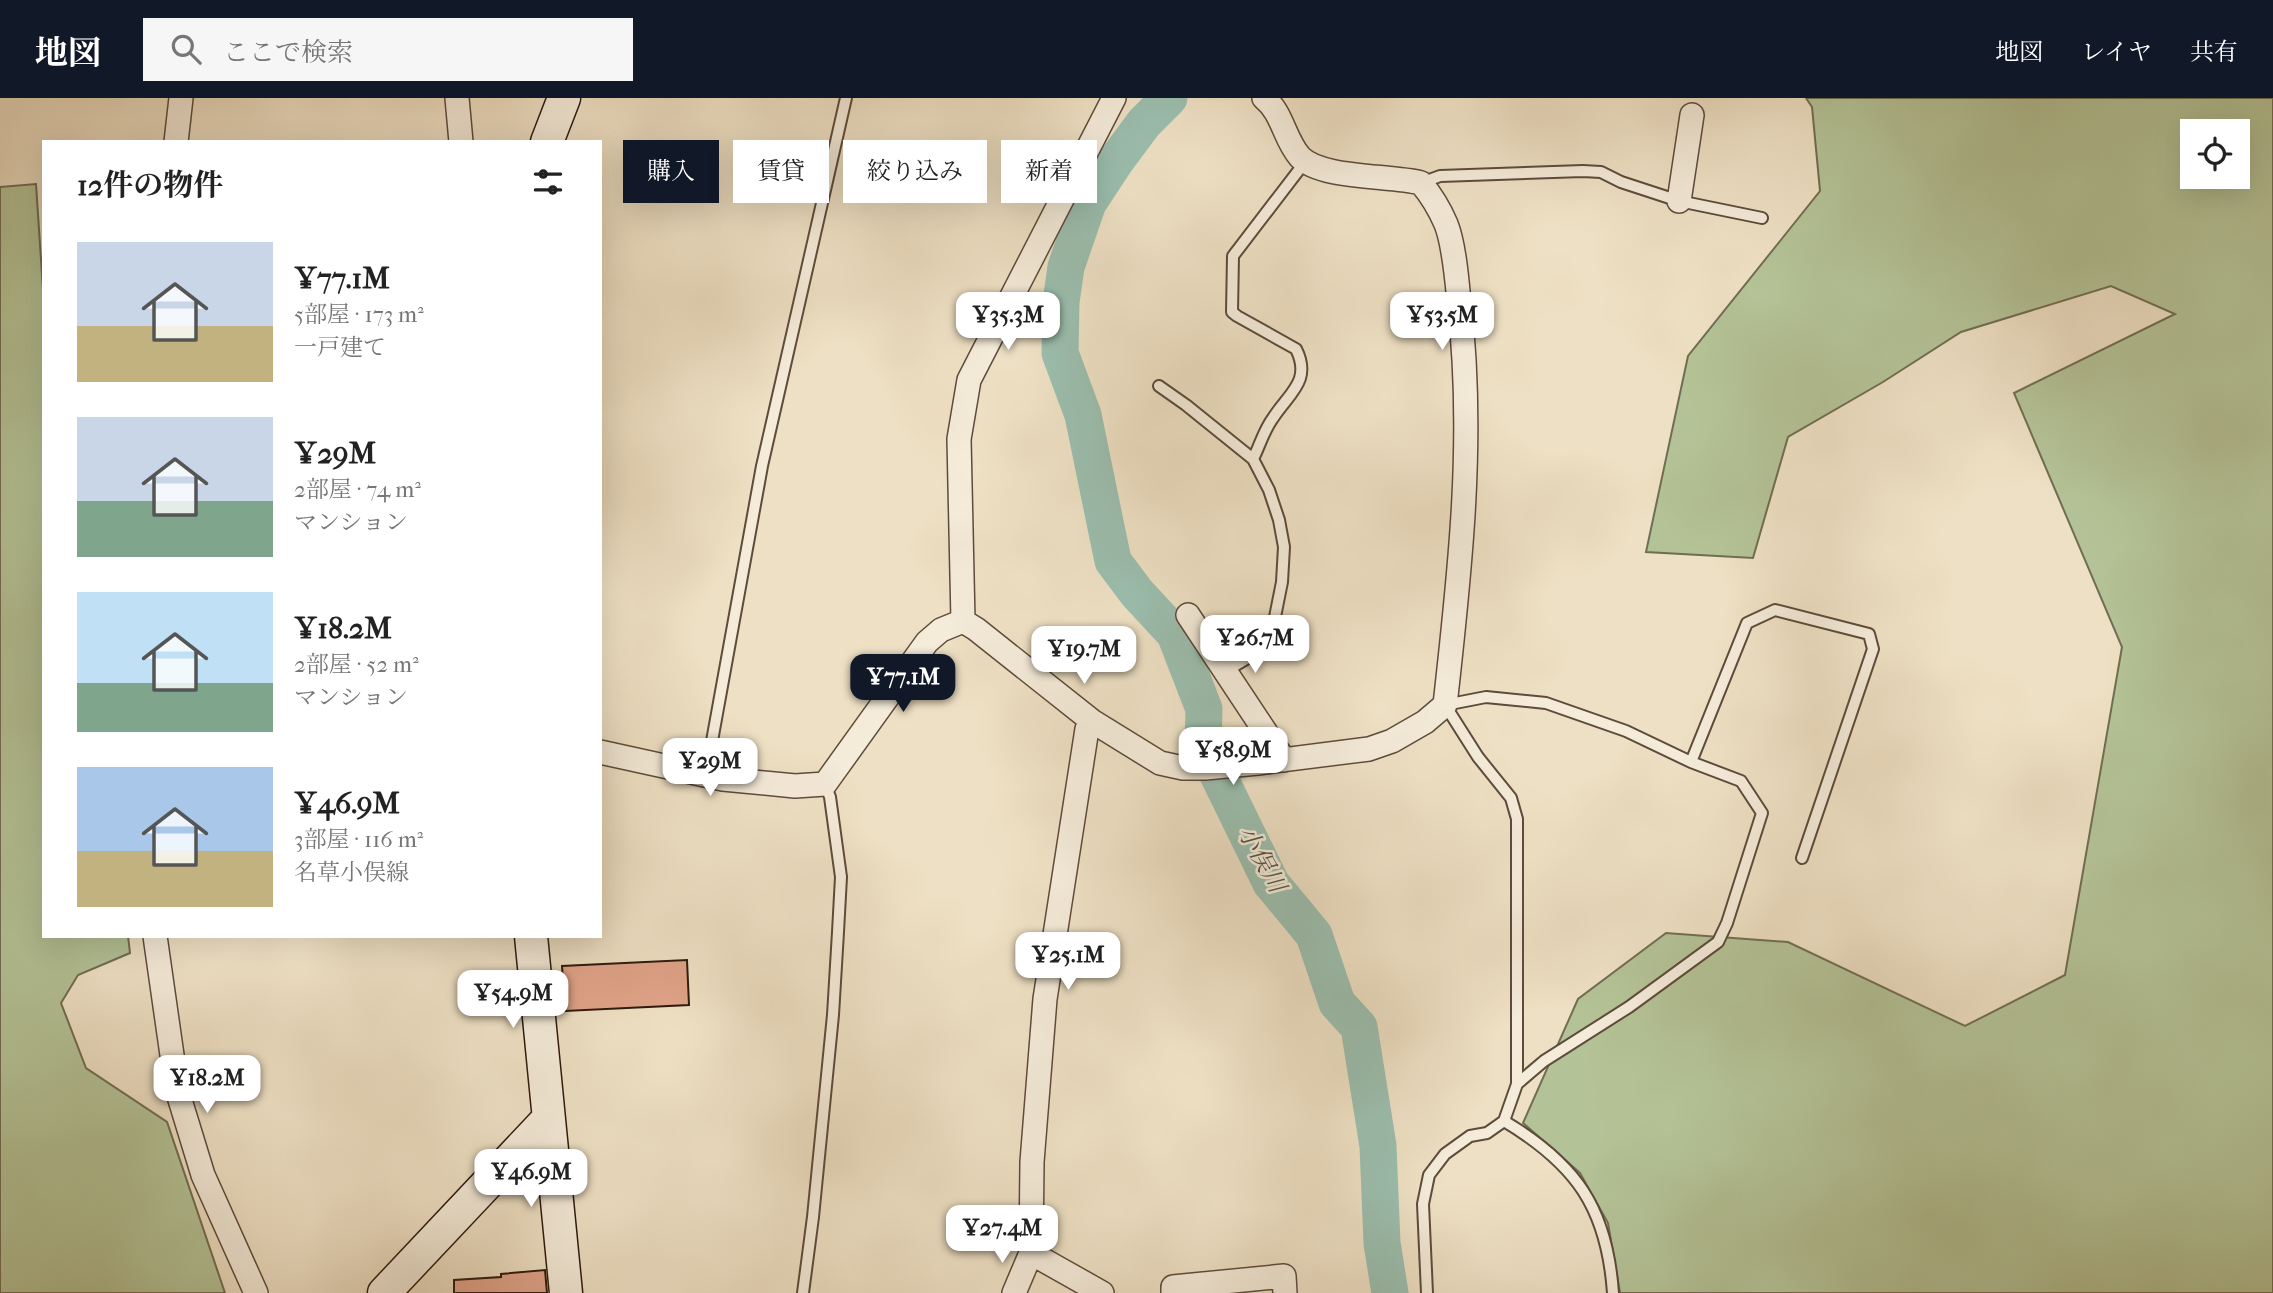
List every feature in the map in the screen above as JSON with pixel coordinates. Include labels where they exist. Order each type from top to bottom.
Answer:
[{"type":"main road","points":[[548,140],[564,98]]},
{"type":"main road","points":[[531,938],[566,1293]]},
{"type":"main road","points":[[384,1293],[548,1119]]},
{"type":"street","points":[[176,140],[181,98]]},
{"type":"street","points":[[457,98],[461,140]]},
{"type":"street","points":[[963,621],[959,439],[969,380],[1114,98]]},
{"type":"street","points":[[602,752],[723,779],[795,786],[825,784],[927,642],[942,629],[963,621],[976,628],[1092,721],[1160,763],[1183,768],[1258,763],[1369,749],[1392,741],[1425,722],[1445,705],[1464,492],[1466,426],[1464,340],[1457,276],[1446,225],[1421,183],[1335,172],[1306,162],[1298,155],[1287,136],[1275,106],[1264,98]]},
{"type":"street","points":[[1679,201],[1692,115]]},
{"type":"street","points":[[1188,615],[1284,760]]},
{"type":"street","points":[[1014,1293],[1031,1253],[1032,1162],[1045,999],[1087,729],[1092,721]]},
{"type":"street","points":[[155,938],[177,1090],[203,1175],[256,1293]]},
{"type":"street","points":[[1031,1253],[1102,1293]]},
{"type":"street","points":[[1173,1293],[1173,1287],[1284,1276],[1285,1293]]},
{"type":"lane","points":[[705,774],[762,466],[846,98]]},
{"type":"lane","points":[[1253,458],[1271,420],[1298,386],[1302,372],[1301,359],[1296,349],[1233,312],[1233,256],[1306,162]]},
{"type":"lane","points":[[1421,183],[1440,176],[1601,172],[1621,183],[1679,201],[1762,218]]},
{"type":"lane","points":[[1159,386],[1253,458],[1269,490],[1279,520],[1284,547],[1282,582],[1270,637],[1263,649],[1226,671]]},
{"type":"lane","points":[[1691,762],[1747,623],[1775,610],[1869,634],[1873,649],[1802,858]]},
{"type":"lane","points":[[1427,1293],[1423,1204],[1429,1175],[1445,1154],[1470,1136],[1487,1133],[1504,1121],[1517,1084],[1517,819],[1511,798],[1478,757],[1445,705],[1486,697],[1546,703],[1626,731],[1691,762],[1741,781],[1762,813],[1727,923],[1718,942],[1629,1007],[1544,1061],[1517,1084]]},
{"type":"lane","points":[[803,1293],[833,1015],[841,877],[830,797],[825,784]]},
{"type":"lane","points":[[1504,1121],[1540,1144],[1576,1179],[1585,1192],[1608,1248],[1613,1293]]},
{"type":"green space","points":[[1806,98],[2273,98],[2273,1293],[1620,1293],[1608,1223],[1580,1173],[1523,1123],[1578,999],[1666,933],[1788,942],[1965,1026],[2065,975],[2122,647],[2014,393],[2175,314],[2111,286],[1961,332],[1883,382],[1788,437],[1753,558],[1646,552],[1688,356],[1820,191],[1812,107]]},
{"type":"green space","points":[[36,184],[42,275],[42,938],[128,938],[130,953],[78,975],[61,1003],[86,1068],[167,1122],[225,1293],[0,1293],[0,187]]},
{"type":"building","points":[[687,960],[689,1005],[565,1011],[562,966]]},
{"type":"building","points":[[545,1270],[547,1293],[454,1293],[454,1280],[501,1277],[501,1274]]},
{"type":"waterway","name":"小俣川","points":[[1169,98],[1144,123],[1088,203],[1066,267],[1061,302],[1060,353],[1083,415],[1113,561],[1137,593],[1175,634],[1204,709],[1203,744],[1271,883],[1314,935],[1337,1003],[1359,1027],[1378,1146],[1382,1243],[1390,1293]]}]
